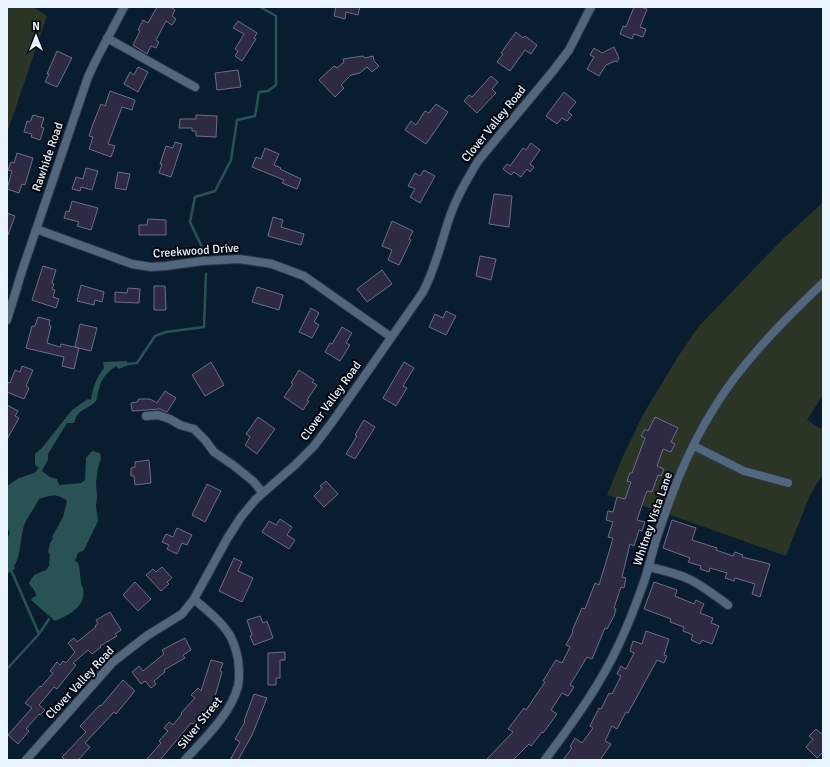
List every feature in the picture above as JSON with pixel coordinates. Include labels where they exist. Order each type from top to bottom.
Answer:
[{"type":"street","name":"Rawhide Road","points":[[7,320],[14,293],[88,77],[124,7]]},
{"type":"street","name":"Clover Valley Road","points":[[26,760],[113,662],[148,636],[182,614],[194,599],[227,539],[241,517],[256,499],[295,465],[314,446],[423,292],[433,273],[448,221],[458,196],[478,161],[565,55],[589,8]]},
{"type":"street","points":[[107,38],[195,87]]},
{"type":"street","name":"Creekwood Drive","points":[[36,229],[132,264],[151,267],[202,261],[239,259],[272,264],[304,276],[391,338]]},
{"type":"street","name":"Whitney Vista Lane","points":[[545,760],[583,707],[613,656],[629,621],[649,567],[656,539],[676,482],[710,413],[743,368],[790,316],[823,283]]},
{"type":"street","points":[[146,416],[158,415],[170,419],[180,425],[194,429],[214,452],[234,465],[263,493]]},
{"type":"street","points":[[694,446],[744,471],[788,483]]},
{"type":"street","points":[[649,567],[690,580],[702,586],[728,605]]},
{"type":"street","name":"Silver Street","points":[[185,760],[225,714],[234,699],[239,685],[240,669],[236,649],[228,631],[194,599]]},
{"type":"shaded area","points":[[7,7],[33,7],[47,16],[7,133]]},
{"type":"shaded area","points":[[823,202],[823,395],[807,420],[823,430],[823,474],[810,495],[786,556],[659,511],[607,495],[624,454],[644,413],[679,355],[699,326],[781,241]]},
{"type":"shaded area","points":[[127,361],[128,365],[119,369],[116,366],[107,373],[98,390],[96,401],[78,414],[74,423],[67,423],[48,454],[48,460],[42,471],[50,477],[57,479],[59,485],[81,483],[85,480],[86,458],[92,451],[100,453],[101,458],[96,482],[96,506],[98,521],[84,550],[78,553],[75,561],[78,563],[84,594],[80,605],[76,609],[55,621],[31,600],[36,596],[36,594],[29,583],[34,575],[46,570],[49,566],[50,555],[48,552],[50,543],[63,517],[67,501],[57,496],[47,496],[39,499],[25,523],[18,558],[14,566],[15,569],[8,573],[7,540],[10,532],[7,529],[7,486],[19,478],[34,473],[39,468],[35,465],[35,454],[42,448],[72,410],[88,399],[91,400],[95,383],[104,368],[103,362]]},
{"type":"building","points":[[157,7],[170,7],[175,10],[172,16],[176,19],[172,25],[166,21],[156,40],[159,42],[156,48],[151,46],[147,54],[133,45],[140,31],[138,30],[143,20],[148,23]]},
{"type":"building","points":[[336,7],[360,7],[358,15],[346,12],[345,19],[334,16]]},
{"type":"building","points":[[634,7],[647,9],[640,27],[646,29],[643,37],[634,34],[632,39],[620,34],[623,26],[626,27]]},
{"type":"building","points":[[238,21],[257,33],[254,38],[256,39],[242,61],[235,56],[238,51],[235,49],[244,34],[233,28]]},
{"type":"building","points":[[516,32],[523,38],[525,36],[537,45],[531,54],[525,50],[510,71],[497,62],[503,54],[501,53]]},
{"type":"building","points":[[614,47],[619,58],[617,62],[615,61],[606,65],[599,76],[587,69],[594,57],[590,55],[594,48],[602,53]]},
{"type":"building","points":[[57,51],[72,58],[57,87],[45,82]]},
{"type":"building","points":[[363,56],[365,58],[373,56],[374,61],[379,66],[372,72],[367,67],[360,73],[351,75],[341,85],[344,88],[335,97],[319,80],[334,66],[337,68],[344,62],[343,59]]},
{"type":"building","points":[[138,67],[148,72],[138,92],[124,84],[130,72],[134,75]]},
{"type":"building","points":[[238,70],[241,87],[217,90],[215,73]]},
{"type":"building","points":[[491,76],[498,82],[492,89],[496,93],[477,113],[464,101],[469,95],[472,97]]},
{"type":"building","points":[[110,91],[135,100],[132,110],[122,107],[108,144],[115,146],[111,157],[89,149],[93,137],[89,136],[93,124],[101,104],[105,106]]},
{"type":"building","points":[[564,92],[576,102],[568,112],[572,115],[567,121],[562,118],[557,124],[546,116]]},
{"type":"building","points":[[436,104],[448,112],[426,144],[405,130],[411,121],[416,125],[425,111],[429,113]]},
{"type":"building","points":[[33,115],[44,118],[41,127],[44,128],[40,140],[31,137],[32,134],[24,132],[27,121],[30,122]]},
{"type":"building","points":[[196,115],[217,116],[216,137],[196,136],[196,131],[192,131],[192,128],[179,128],[180,119],[196,119]]},
{"type":"building","points":[[175,142],[182,144],[171,177],[159,173],[162,164],[160,164],[166,146],[173,148]]},
{"type":"building","points":[[531,143],[540,150],[530,164],[534,167],[530,172],[527,169],[521,177],[514,172],[511,175],[503,169],[507,164],[510,166],[523,148],[526,150]]},
{"type":"building","points":[[265,148],[279,154],[274,165],[301,179],[297,189],[282,183],[284,180],[252,167],[256,157],[261,159]]},
{"type":"building","points":[[17,153],[33,158],[25,185],[22,184],[19,193],[7,189],[12,171],[8,170],[11,162],[14,163]]},
{"type":"building","points":[[86,168],[98,171],[92,190],[81,187],[80,191],[72,189],[76,177],[83,179]]},
{"type":"building","points":[[424,170],[435,176],[420,203],[410,197],[415,189],[408,186],[415,173],[420,176]]},
{"type":"building","points":[[118,172],[130,174],[126,190],[115,188]]},
{"type":"building","points":[[494,194],[512,196],[509,227],[489,224]]},
{"type":"building","points":[[72,201],[98,208],[91,230],[77,226],[79,222],[64,218],[66,211],[69,212]]},
{"type":"building","points":[[7,213],[15,216],[8,235],[7,235]]},
{"type":"building","points":[[273,217],[283,220],[281,227],[304,234],[301,245],[268,236]]},
{"type":"building","points":[[148,219],[166,220],[166,235],[139,235],[139,225],[147,225]]},
{"type":"building","points":[[392,221],[413,231],[409,239],[411,240],[399,265],[388,260],[392,250],[382,246]]},
{"type":"building","points":[[480,256],[496,259],[491,280],[476,276]]},
{"type":"building","points":[[43,266],[56,270],[52,283],[54,284],[52,289],[55,290],[53,297],[59,299],[56,308],[32,300]]},
{"type":"building","points":[[382,270],[392,284],[367,302],[357,289]]},
{"type":"building","points":[[81,285],[104,292],[102,302],[95,300],[94,305],[77,301]]},
{"type":"building","points":[[154,286],[165,286],[166,310],[154,310]]},
{"type":"building","points":[[257,287],[283,295],[279,310],[252,302]]},
{"type":"building","points":[[128,288],[140,289],[139,303],[115,302],[115,292],[127,293]]},
{"type":"building","points":[[311,308],[319,313],[314,322],[319,325],[312,338],[299,332]]},
{"type":"building","points":[[446,311],[456,316],[446,335],[429,327],[435,314],[443,318]]},
{"type":"building","points":[[38,317],[50,320],[49,325],[51,326],[47,343],[60,347],[61,344],[79,348],[74,369],[62,366],[64,357],[26,348],[32,326],[35,326]]},
{"type":"building","points":[[80,324],[97,328],[91,351],[75,347]]},
{"type":"building","points":[[342,327],[352,333],[346,343],[350,345],[340,361],[325,352],[330,343],[332,344]]},
{"type":"building","points":[[211,362],[224,385],[205,396],[192,375]]},
{"type":"building","points":[[404,362],[414,368],[403,386],[407,388],[396,406],[383,398]]},
{"type":"building","points":[[22,366],[33,370],[26,386],[29,388],[24,399],[7,392],[7,382],[10,383],[15,370],[20,372]]},
{"type":"building","points":[[299,370],[314,380],[312,382],[317,385],[307,400],[309,401],[303,410],[284,397],[293,384],[291,383]]},
{"type":"building","points":[[165,391],[176,398],[167,412],[160,409],[132,411],[131,403],[137,402],[139,399],[150,399],[157,403]]},
{"type":"building","points":[[7,405],[18,411],[15,416],[19,418],[7,439]]},
{"type":"building","points":[[258,417],[275,429],[257,454],[245,445],[250,437],[246,434]]},
{"type":"building","points":[[655,417],[678,428],[671,442],[675,444],[671,452],[663,449],[657,466],[664,469],[661,476],[658,475],[652,492],[647,491],[644,499],[637,520],[645,522],[642,531],[639,530],[634,546],[630,544],[622,577],[626,578],[624,588],[621,587],[614,608],[616,609],[614,616],[607,629],[605,628],[592,659],[587,657],[570,685],[574,687],[568,696],[562,693],[551,710],[557,714],[543,733],[542,732],[531,746],[529,744],[513,760],[486,760],[513,732],[508,729],[524,708],[526,710],[545,682],[543,681],[556,660],[562,663],[570,647],[566,645],[573,632],[572,631],[582,608],[585,609],[595,583],[599,585],[613,538],[608,537],[613,522],[606,520],[608,511],[613,512],[617,497],[625,499],[631,482],[627,481],[630,473],[632,473],[645,438],[641,436],[645,429],[648,431]]},
{"type":"building","points":[[364,420],[375,427],[355,459],[346,454],[357,436],[355,435]]},
{"type":"building","points":[[149,460],[151,483],[135,485],[134,476],[131,476],[131,468],[135,467],[135,462]]},
{"type":"building","points":[[326,481],[338,494],[324,507],[314,496],[322,488],[320,486]]},
{"type":"building","points":[[207,484],[221,491],[205,522],[192,515]]},
{"type":"building","points":[[280,519],[292,527],[287,535],[295,540],[289,549],[262,532],[269,521],[276,525]]},
{"type":"building","points":[[672,520],[696,528],[692,540],[717,548],[716,550],[733,556],[735,552],[743,555],[742,557],[770,564],[760,597],[752,594],[755,584],[735,578],[734,581],[725,578],[727,573],[710,568],[709,572],[700,569],[701,566],[688,562],[690,558],[663,548]]},
{"type":"building","points":[[177,528],[192,535],[187,545],[182,543],[177,554],[167,549],[169,545],[162,542],[166,534],[173,537]]},
{"type":"building","points":[[234,558],[242,562],[238,571],[253,578],[242,602],[219,591]]},
{"type":"building","points":[[162,567],[172,578],[167,582],[169,584],[161,591],[146,575],[153,569],[156,572]]},
{"type":"building","points":[[135,582],[151,599],[138,611],[123,595]]},
{"type":"building","points":[[654,582],[677,590],[675,596],[694,604],[696,600],[704,604],[700,613],[713,618],[711,623],[719,626],[712,644],[702,640],[700,644],[691,640],[693,635],[683,631],[684,627],[670,622],[671,619],[644,609]]},
{"type":"building","points":[[110,612],[121,630],[115,634],[117,636],[100,646],[101,647],[92,654],[88,650],[73,663],[76,665],[57,689],[54,687],[39,705],[45,710],[40,715],[39,714],[26,729],[29,731],[18,744],[8,735],[32,708],[25,703],[53,673],[50,671],[57,662],[60,665],[63,661],[66,663],[75,652],[68,643],[74,638],[77,642],[96,627],[95,626],[98,624],[96,620]]},
{"type":"building","points":[[260,616],[263,623],[267,621],[273,638],[254,645],[250,636],[252,635],[247,620]]},
{"type":"building","points":[[646,631],[669,639],[664,655],[667,656],[664,663],[657,660],[628,713],[626,712],[617,729],[612,726],[605,741],[611,744],[600,760],[563,760],[572,748],[570,747],[575,738],[582,743],[593,728],[590,726],[599,708],[601,709],[609,693],[612,694],[621,676],[617,674],[621,666],[626,669],[634,653],[630,651],[633,641],[642,644]]},
{"type":"building","points":[[185,638],[191,650],[183,655],[185,658],[164,670],[165,672],[154,681],[156,684],[151,688],[145,681],[141,684],[132,672],[139,666],[143,671],[164,654],[162,650]]},
{"type":"building","points":[[285,652],[285,660],[280,660],[280,678],[276,678],[276,685],[268,685],[268,653]]},
{"type":"building","points":[[211,660],[223,663],[214,700],[193,724],[191,723],[160,760],[146,760],[161,743],[159,741],[168,731],[164,728],[169,722],[173,725],[182,714],[181,713],[195,698],[191,695],[198,688],[201,691]]},
{"type":"building","points":[[123,680],[134,690],[134,692],[116,714],[114,712],[85,743],[90,747],[78,760],[65,760],[62,757],[86,732],[80,726],[100,705],[101,706]]},
{"type":"building","points":[[254,694],[267,698],[252,735],[238,760],[230,760],[240,742],[235,739],[245,722],[244,721]]},
{"type":"building","points":[[816,729],[823,735],[823,752],[817,758],[806,747],[813,739],[809,736]]},
{"type":"waterway","points":[[202,247],[190,222],[195,197],[215,191],[231,160],[237,120],[255,116],[259,92],[268,91],[276,85],[276,16],[260,7]]},
{"type":"waterway","points":[[128,364],[137,363],[155,336],[166,332],[204,327],[206,274]]},
{"type":"waterway","points":[[7,669],[39,634],[12,572]]},
{"type":"waterway","points":[[39,634],[49,619]]}]
